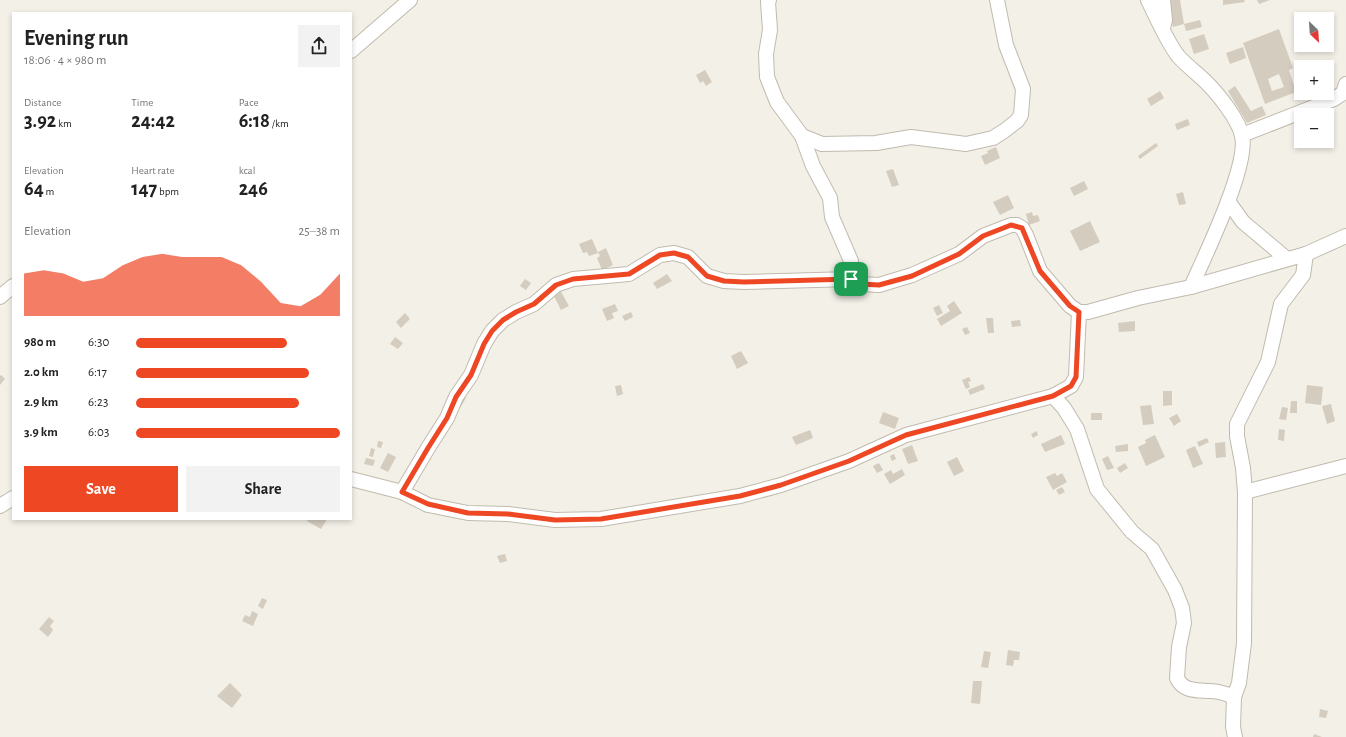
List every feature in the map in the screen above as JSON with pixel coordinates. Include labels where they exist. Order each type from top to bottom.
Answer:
[{"type":"street","points":[[352,50],[410,0]]},
{"type":"street","points":[[769,0],[770,30],[766,54],[767,77],[777,102],[802,136],[813,166],[830,198],[832,217],[851,261],[851,279]]},
{"type":"street","points":[[802,136],[822,144],[868,143],[911,137],[966,144],[993,138],[1016,121],[1021,115],[1023,89],[1006,45],[997,0]]},
{"type":"street","points":[[1148,0],[1177,55],[1190,69],[1207,83],[1231,114],[1242,135],[1243,146],[1237,175],[1228,201],[1191,287]]},
{"type":"street","points":[[1163,0],[1165,20],[1163,28]]},
{"type":"street","points":[[1242,135],[1334,99],[1343,93],[1346,84]]},
{"type":"street","points":[[1228,201],[1243,222],[1287,259]]},
{"type":"street","points":[[402,492],[447,418],[456,397],[471,375],[484,344],[492,331],[503,320],[534,304],[556,285],[573,279],[629,274],[660,255],[674,253],[688,257],[707,276],[724,281],[744,282],[851,279],[861,284],[879,285],[912,276],[959,254],[983,236],[1011,225],[1017,225],[1022,228],[1026,235],[1040,271],[1070,306],[1079,312],[1088,312],[1138,298],[1191,287],[1306,254],[1346,236]]},
{"type":"street","points":[[1235,737],[1233,727],[1234,698],[1239,683],[1244,643],[1245,492],[1243,468],[1237,436],[1237,424],[1268,362],[1281,304],[1303,275],[1306,254]]},
{"type":"street","points":[[0,297],[12,287]]},
{"type":"street","points":[[352,479],[402,492],[428,504],[468,513],[508,514],[555,520],[601,519],[754,492],[849,461],[906,435],[1053,396],[1071,386],[1076,377],[1079,312]]},
{"type":"street","points":[[1053,396],[1064,408],[1077,429],[1097,489],[1132,532],[1152,549],[1175,590],[1182,608],[1184,623],[1179,646],[1177,678],[1179,682],[1189,689],[1211,691],[1234,698]]},
{"type":"street","points":[[1245,492],[1346,466]]},
{"type":"street","points":[[0,506],[12,499]]},
{"type":"building","points":[[1168,0],[1180,0],[1184,24],[1173,27]]},
{"type":"building","points":[[1223,0],[1244,0],[1245,2],[1223,5]]},
{"type":"building","points":[[1257,0],[1270,0],[1259,4]]},
{"type":"building","points":[[1200,20],[1202,27],[1186,31],[1184,24]]},
{"type":"building","points":[[1279,29],[1293,68],[1289,70],[1294,86],[1294,93],[1265,104],[1243,43]],"holes":[[[1279,74],[1284,87],[1272,91],[1268,79]]]},
{"type":"building","points":[[1204,34],[1209,49],[1194,54],[1189,39]]},
{"type":"building","points":[[1243,47],[1246,58],[1230,64],[1226,53]]},
{"type":"building","points":[[705,70],[712,82],[706,86],[703,81],[700,83],[696,75]]},
{"type":"building","points":[[1235,86],[1251,111],[1262,106],[1266,115],[1247,123],[1228,91]]},
{"type":"building","points":[[1160,91],[1164,98],[1151,106],[1147,99]]},
{"type":"building","points":[[1188,119],[1190,125],[1177,130],[1175,124]]},
{"type":"building","points":[[1156,143],[1158,146],[1140,159],[1138,156]]},
{"type":"building","points":[[996,147],[1000,158],[985,165],[981,156],[988,153],[987,151]]},
{"type":"building","points":[[893,169],[899,185],[892,187],[886,171]]},
{"type":"building","points":[[1084,181],[1088,189],[1074,196],[1070,188]]},
{"type":"building","points":[[1183,192],[1186,204],[1179,205],[1176,194]]},
{"type":"building","points":[[1008,195],[1014,208],[1000,215],[993,202]]},
{"type":"building","points":[[1032,212],[1033,216],[1038,215],[1040,221],[1029,225],[1026,214]]},
{"type":"building","points":[[1090,221],[1100,242],[1080,251],[1070,231]]},
{"type":"building","points":[[592,239],[598,253],[589,256],[587,252],[583,253],[579,244]]},
{"type":"building","points":[[606,248],[613,265],[602,270],[597,258],[600,256],[598,252]]},
{"type":"building","points":[[667,274],[672,281],[657,289],[653,283]]},
{"type":"building","points":[[525,279],[531,283],[526,290],[520,286]]},
{"type":"building","points":[[560,290],[569,306],[561,310],[553,294]]},
{"type":"building","points":[[954,301],[962,313],[941,326],[937,319],[950,311],[947,306]]},
{"type":"building","points":[[615,304],[618,311],[612,313],[614,318],[607,321],[602,309]]},
{"type":"building","points":[[939,305],[943,313],[937,316],[933,308]]},
{"type":"building","points":[[631,312],[633,317],[625,321],[622,316]]},
{"type":"building","points":[[405,313],[410,319],[401,328],[396,322]]},
{"type":"building","points":[[986,318],[993,318],[994,333],[988,333]]},
{"type":"building","points":[[1020,320],[1021,326],[1012,327],[1011,321]]},
{"type":"building","points":[[1135,321],[1135,331],[1119,332],[1118,323]]},
{"type":"building","points":[[967,327],[970,333],[965,335],[962,329]]},
{"type":"building","points":[[395,337],[403,343],[398,349],[390,344]]},
{"type":"building","points":[[741,351],[748,363],[737,369],[731,356]]},
{"type":"building","points":[[1,375],[5,379],[0,385],[0,376]]},
{"type":"building","points":[[969,377],[971,381],[968,382],[970,387],[966,389],[962,380]]},
{"type":"building","points":[[983,384],[985,389],[970,395],[968,390]]},
{"type":"building","points":[[621,385],[623,394],[617,396],[615,386]]},
{"type":"building","points":[[1307,385],[1323,387],[1321,405],[1305,403]]},
{"type":"building","points":[[1163,391],[1172,391],[1172,405],[1163,406]]},
{"type":"building","points":[[461,396],[466,398],[460,408],[455,405]]},
{"type":"building","points":[[1291,401],[1297,401],[1297,413],[1290,413]]},
{"type":"building","points":[[1331,404],[1335,421],[1327,424],[1322,406]]},
{"type":"building","points":[[1151,405],[1154,424],[1143,425],[1140,406]]},
{"type":"building","points":[[1282,407],[1288,408],[1286,420],[1279,419]]},
{"type":"building","points":[[883,412],[899,418],[895,429],[879,423]]},
{"type":"building","points":[[1091,413],[1102,413],[1102,420],[1091,420]]},
{"type":"building","points":[[1177,414],[1181,421],[1174,426],[1169,418]]},
{"type":"building","points":[[1279,429],[1285,430],[1284,441],[1278,440]]},
{"type":"building","points":[[810,430],[813,438],[796,445],[792,437]]},
{"type":"building","points":[[1037,431],[1038,435],[1033,438],[1031,434]]},
{"type":"building","points":[[1061,435],[1065,444],[1045,452],[1041,444]]},
{"type":"building","points":[[1155,435],[1165,457],[1146,466],[1138,447],[1146,443],[1145,440]]},
{"type":"building","points":[[1207,438],[1209,442],[1199,447],[1197,442]]},
{"type":"building","points":[[378,441],[383,442],[381,448],[377,447]]},
{"type":"building","points":[[1225,442],[1226,457],[1216,458],[1215,443]]},
{"type":"building","points":[[1128,444],[1128,451],[1116,452],[1115,446]]},
{"type":"building","points":[[912,445],[918,461],[908,464],[902,449]]},
{"type":"building","points":[[1195,446],[1203,464],[1193,468],[1186,450]]},
{"type":"building","points":[[371,448],[375,449],[373,457],[369,456]]},
{"type":"building","points":[[388,453],[396,457],[388,472],[380,468]]},
{"type":"building","points":[[894,454],[896,459],[892,461],[890,456]]},
{"type":"building","points":[[1108,456],[1114,468],[1107,470],[1102,459]]},
{"type":"building","points":[[957,457],[964,471],[954,476],[947,462]]},
{"type":"building","points":[[366,458],[375,460],[373,466],[364,464]]},
{"type":"building","points":[[879,463],[883,470],[877,473],[873,466]]},
{"type":"building","points":[[1125,463],[1128,468],[1120,473],[1117,468]]},
{"type":"building","points":[[902,469],[905,475],[890,484],[884,474],[891,470],[893,474]]},
{"type":"building","points":[[1055,473],[1057,476],[1062,473],[1067,482],[1053,490],[1046,477]]},
{"type":"building","points":[[1062,487],[1065,492],[1059,495],[1056,490]]},
{"type":"building","points":[[308,520],[326,520],[321,529]]},
{"type":"building","points":[[505,554],[507,561],[500,563],[497,556]]},
{"type":"building","points":[[262,598],[267,600],[263,609],[258,606]]},
{"type":"building","points":[[252,611],[258,614],[253,626],[242,621],[245,615],[250,617]]},
{"type":"building","points":[[49,617],[54,621],[50,626],[53,630],[48,637],[39,629]]},
{"type":"building","points":[[1008,650],[1020,652],[1019,660],[1014,660],[1013,666],[1006,665]]},
{"type":"building","points":[[984,651],[991,652],[988,668],[981,667]]},
{"type":"building","points":[[973,681],[982,681],[980,704],[971,703]]},
{"type":"building","points":[[230,683],[242,695],[232,708],[217,696]]},
{"type":"building","points":[[1320,709],[1328,711],[1326,718],[1319,717]]},
{"type":"building","points":[[1314,734],[1322,737],[1313,737]]},
{"type":"route","points":[[1011,225],[1017,225],[1022,228],[1026,235],[1040,271],[1070,306],[1079,312],[1076,377],[1074,382],[1071,386],[1053,396],[1020,406],[961,419],[906,435],[849,461],[781,485],[740,496],[601,519],[555,520],[508,514],[468,513],[447,510],[428,504],[402,492],[447,418],[456,397],[471,375],[484,344],[492,331],[503,320],[534,304],[556,285],[573,279],[597,276],[613,277],[629,274],[660,255],[674,253],[688,257],[707,276],[724,281],[744,282],[851,279],[861,284],[879,285],[912,276],[959,254],[983,236],[1011,225]]}]
